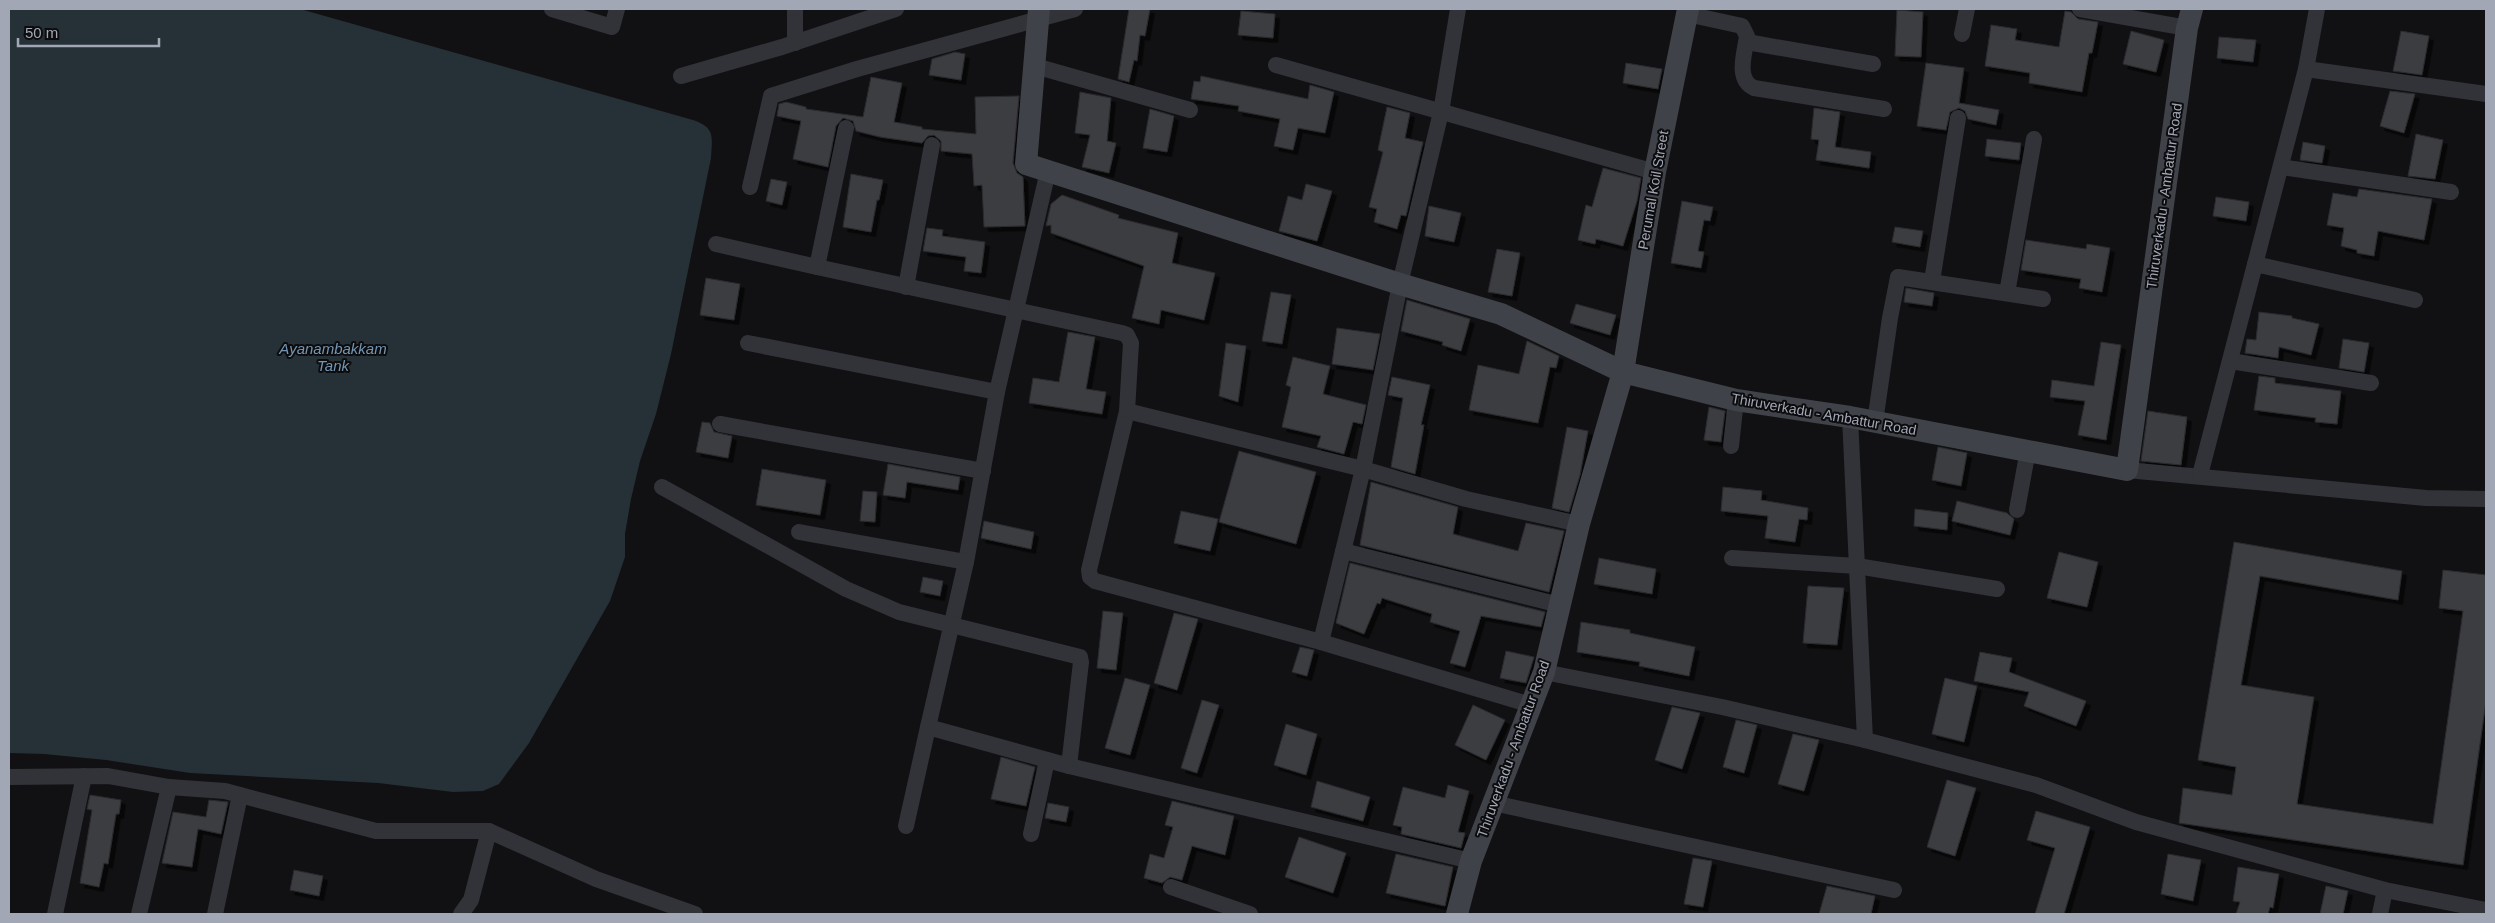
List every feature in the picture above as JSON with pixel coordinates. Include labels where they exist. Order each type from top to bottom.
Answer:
[{"type":"main road","name":"Perumal Koil Street","points":[[1622,372],[1656,172],[1688,11]]},
{"type":"main road","points":[[1038,13],[1026,164],[1400,284],[1501,314],[1622,372]]},
{"type":"main road","name":"Thiruverkadu - Ambattur Road","points":[[1457,914],[1471,861],[1544,672],[1579,524],[1622,372],[1736,400],[1850,417],[2127,470],[2189,18]]},
{"type":"street","points":[[552,9],[612,27],[617,9]]},
{"type":"street","points":[[794,43],[795,9]]},
{"type":"street","points":[[750,187],[772,96],[1038,13],[1075,9]]},
{"type":"street","points":[[1321,642],[1363,469],[1400,284],[1441,112],[1458,9]]},
{"type":"street","points":[[1962,34],[1967,9]]},
{"type":"street","points":[[2080,9],[2189,18]]},
{"type":"street","points":[[2200,475],[2306,69],[2317,9]]},
{"type":"street","points":[[681,76],[794,43],[887,10]]},
{"type":"street","points":[[1688,11],[1742,26],[1746,30],[1742,76],[1748,86],[1884,109]]},
{"type":"street","points":[[1746,42],[1874,64]]},
{"type":"street","points":[[1276,65],[1656,172]]},
{"type":"street","points":[[1034,66],[1190,110]]},
{"type":"street","points":[[2306,69],[2486,94]]},
{"type":"street","points":[[1932,281],[1958,118]]},
{"type":"street","points":[[817,267],[846,128]]},
{"type":"street","points":[[2007,293],[2034,139]]},
{"type":"street","points":[[906,287],[932,145]]},
{"type":"street","points":[[2281,167],[2451,192]]},
{"type":"street","points":[[906,826],[966,562],[997,392],[1048,171]]},
{"type":"street","points":[[716,244],[1127,336],[1131,343],[1127,411],[1108,483],[1089,570],[1090,577],[1095,581],[1321,642],[1531,705]]},
{"type":"street","points":[[2255,264],[2415,300]]},
{"type":"street","points":[[1875,422],[1898,277],[1902,276],[2043,299]]},
{"type":"street","points":[[748,343],[997,392]]},
{"type":"street","points":[[2230,361],[2371,383]]},
{"type":"street","points":[[1731,446],[1736,400]]},
{"type":"street","points":[[1127,411],[1363,469],[1466,499],[1579,524]]},
{"type":"street","points":[[1850,417],[1865,740]]},
{"type":"street","points":[[720,424],[983,471]]},
{"type":"street","points":[[2017,510],[2028,450]]},
{"type":"street","points":[[2127,470],[2200,475],[2426,498],[2486,499]]},
{"type":"street","points":[[662,487],[846,589],[899,612],[1080,657],[1069,766]]},
{"type":"street","points":[[799,532],[966,562]]},
{"type":"street","points":[[1343,551],[1560,605]]},
{"type":"street","points":[[1732,558],[1857,566],[1997,589]]},
{"type":"street","points":[[1544,672],[1722,707],[1865,740],[2036,784],[2136,822],[2386,890],[2486,910]]},
{"type":"street","points":[[928,727],[1069,766],[1471,861]]},
{"type":"street","points":[[1031,834],[1047,760]]},
{"type":"street","points":[[55,914],[84,776]]},
{"type":"street","points":[[9,777],[108,776],[169,786],[225,791],[376,831],[489,832],[596,879],[695,914]]},
{"type":"street","points":[[139,914],[169,786]]},
{"type":"street","points":[[216,914],[240,795]]},
{"type":"street","points":[[1494,803],[1894,890]]},
{"type":"street","points":[[461,914],[471,900],[489,832]]},
{"type":"street","points":[[1171,887],[1250,914]]},
{"type":"street","points":[[2380,914],[2386,890]]},
{"type":"water","name":"Ayanambakkam Tank","points":[[9,9],[300,9],[693,120],[706,126],[709,130],[712,139],[711,158],[671,354],[631,499],[625,534],[625,557],[610,601],[529,743],[499,784],[483,791],[453,792],[378,783],[190,773],[106,760],[44,754],[9,753]]},
{"type":"building","points":[[1129,9],[1150,9],[1145,36],[1140,35],[1137,61],[1134,60],[1129,82],[1118,79]]},
{"type":"building","points":[[1897,10],[1923,12],[1921,57],[1895,56]]},
{"type":"building","points":[[1241,11],[1275,14],[1273,38],[1238,35]]},
{"type":"building","points":[[2065,11],[2071,12],[2078,19],[2098,22],[2092,53],[2089,53],[2082,92],[2029,83],[2030,73],[1985,66],[1991,25],[2017,29],[2015,40],[2059,47]]},
{"type":"building","points":[[2131,31],[2164,40],[2156,72],[2123,64]]},
{"type":"building","points":[[2401,31],[2429,36],[2422,75],[2393,71]]},
{"type":"building","points":[[2219,37],[2256,40],[2253,62],[2217,58]]},
{"type":"building","points":[[955,52],[965,54],[961,80],[929,75],[932,59]]},
{"type":"building","points":[[1626,63],[1662,69],[1658,89],[1623,83]]},
{"type":"building","points":[[1926,63],[1964,68],[1959,103],[1999,110],[1996,125],[1968,119],[1965,111],[1959,108],[1950,112],[1946,130],[1917,126]]},
{"type":"building","points":[[1201,76],[1308,99],[1310,85],[1334,92],[1325,133],[1298,128],[1293,150],[1274,146],[1280,119],[1238,111],[1239,106],[1191,99],[1194,81],[1200,82]]},
{"type":"building","points":[[871,77],[902,83],[894,122],[922,127],[922,129],[976,134],[975,97],[1019,96],[1013,163],[1017,173],[1023,177],[1025,226],[984,227],[982,185],[974,186],[972,154],[941,151],[941,141],[934,135],[928,136],[922,143],[880,137],[856,131],[853,121],[843,118],[836,126],[828,167],[793,159],[801,121],[777,116],[779,104],[786,102],[806,107],[806,109],[863,117]]},
{"type":"building","points":[[2390,91],[2415,94],[2404,133],[2380,126]]},
{"type":"building","points":[[1080,92],[1111,98],[1107,141],[1116,143],[1109,173],[1082,167],[1090,135],[1075,133]]},
{"type":"building","points":[[1387,107],[1410,113],[1405,138],[1423,142],[1406,216],[1401,215],[1397,229],[1374,222],[1377,209],[1369,207],[1383,152],[1378,150]]},
{"type":"building","points":[[1814,108],[1840,112],[1835,147],[1871,152],[1869,168],[1816,160],[1819,140],[1811,139]]},
{"type":"building","points":[[1150,109],[1174,116],[1167,152],[1143,148]]},
{"type":"building","points":[[2416,134],[2443,140],[2435,179],[2408,176]]},
{"type":"building","points":[[1987,139],[2021,143],[2019,160],[1985,156]]},
{"type":"building","points":[[2303,142],[2325,146],[2322,163],[2300,160]]},
{"type":"building","points":[[1603,168],[1641,178],[1637,201],[1623,246],[1596,239],[1595,244],[1578,240],[1586,205],[1592,207]]},
{"type":"building","points":[[851,174],[883,180],[871,232],[843,227]]},
{"type":"building","points":[[771,179],[787,182],[782,205],[766,201]]},
{"type":"building","points":[[1306,184],[1332,191],[1317,241],[1279,231],[1288,196],[1302,200]]},
{"type":"building","points":[[2359,189],[2432,199],[2424,240],[2378,231],[2374,256],[2357,253],[2357,250],[2341,246],[2344,228],[2327,225],[2333,193],[2357,197]]},
{"type":"building","points":[[1062,195],[1119,215],[1118,218],[1178,233],[1172,263],[1215,273],[1204,320],[1161,310],[1159,324],[1132,318],[1144,266],[1051,233],[1051,225],[1046,226],[1051,204]]},
{"type":"building","points":[[2216,197],[2249,202],[2246,221],[2213,216]]},
{"type":"building","points":[[1682,201],[1713,207],[1710,221],[1704,220],[1698,251],[1704,252],[1701,268],[1671,263]]},
{"type":"building","points":[[1429,206],[1461,213],[1454,242],[1425,236]]},
{"type":"building","points":[[1895,227],[1923,231],[1920,247],[1892,242]]},
{"type":"building","points":[[927,228],[943,230],[942,236],[985,242],[981,273],[964,271],[966,257],[923,251]]},
{"type":"building","points":[[2026,240],[2086,249],[2087,244],[2110,248],[2102,292],[2079,288],[2081,279],[2021,270]]},
{"type":"building","points":[[1497,249],[1520,253],[1512,296],[1488,292]]},
{"type":"building","points":[[706,278],[740,284],[734,320],[700,315]]},
{"type":"building","points":[[1906,288],[1934,293],[1932,306],[1904,302]]},
{"type":"building","points":[[1271,292],[1291,295],[1282,344],[1262,341]]},
{"type":"building","points":[[1407,300],[1470,319],[1461,351],[1442,345],[1443,342],[1401,331]]},
{"type":"building","points":[[1576,304],[1616,315],[1610,335],[1570,323]]},
{"type":"building","points":[[2259,312],[2292,316],[2292,318],[2319,324],[2311,355],[2279,347],[2278,358],[2245,353],[2247,339],[2256,340]]},
{"type":"building","points":[[1337,328],[1380,334],[1373,370],[1332,364]]},
{"type":"building","points":[[1068,332],[1095,337],[1086,389],[1106,392],[1102,414],[1029,403],[1033,378],[1059,382]]},
{"type":"building","points":[[2343,339],[2369,343],[2364,372],[2339,368]]},
{"type":"building","points":[[1527,341],[1559,356],[1556,368],[1550,367],[1538,423],[1469,410],[1478,365],[1519,374]]},
{"type":"building","points":[[2101,342],[2121,345],[2106,440],[2078,435],[2085,401],[2050,397],[2052,380],[2094,386]]},
{"type":"building","points":[[1226,343],[1246,346],[1238,402],[1219,396]]},
{"type":"building","points":[[1293,357],[1330,366],[1323,394],[1366,405],[1362,424],[1353,422],[1344,454],[1317,447],[1321,436],[1282,427],[1291,387],[1286,385]]},
{"type":"building","points":[[2259,376],[2275,378],[2275,383],[2341,391],[2337,424],[2315,422],[2316,418],[2254,410]]},
{"type":"building","points":[[1392,377],[1430,385],[1421,425],[1424,425],[1415,474],[1391,467],[1403,398],[1388,395]]},
{"type":"building","points":[[1709,407],[1725,411],[1721,442],[1704,440]]},
{"type":"building","points":[[2148,411],[2187,417],[2181,465],[2141,461]]},
{"type":"building","points":[[702,422],[710,423],[714,432],[732,436],[728,458],[696,452]]},
{"type":"building","points":[[1567,427],[1588,431],[1580,475],[1569,512],[1552,508]]},
{"type":"building","points":[[1938,447],[1967,453],[1961,486],[1932,480]]},
{"type":"building","points":[[1239,451],[1316,472],[1296,544],[1219,522]]},
{"type":"building","points":[[888,464],[960,477],[958,490],[907,482],[905,498],[883,495]]},
{"type":"building","points":[[762,469],[826,480],[820,515],[756,505]]},
{"type":"building","points":[[1371,482],[1458,507],[1453,534],[1518,551],[1526,523],[1564,531],[1549,592],[1360,545]]},
{"type":"building","points":[[1723,487],[1762,491],[1761,500],[1808,508],[1807,520],[1799,519],[1795,542],[1765,538],[1768,516],[1721,511]]},
{"type":"building","points":[[863,491],[877,492],[875,522],[860,521]]},
{"type":"building","points":[[1957,501],[2007,513],[2014,519],[2010,535],[1952,521]]},
{"type":"building","points":[[1915,509],[1948,513],[1947,530],[1914,526]]},
{"type":"building","points":[[1181,511],[1218,519],[1210,551],[1174,543]]},
{"type":"building","points":[[984,521],[1034,532],[1031,549],[981,538]]},
{"type":"building","points":[[2234,542],[2402,571],[2398,600],[2260,576],[2241,685],[2314,697],[2297,804],[2433,824],[2463,611],[2439,608],[2443,570],[2486,575],[2486,701],[2463,865],[2179,823],[2183,788],[2232,795],[2236,767],[2198,760]]},
{"type":"building","points":[[2059,552],[2098,562],[2087,607],[2047,598]]},
{"type":"building","points":[[1599,558],[1656,569],[1652,594],[1594,584]]},
{"type":"building","points":[[1350,563],[1545,612],[1541,627],[1481,616],[1465,667],[1450,663],[1460,631],[1430,622],[1432,614],[1382,598],[1380,604],[1377,603],[1364,634],[1336,623]]},
{"type":"building","points":[[923,577],[943,581],[940,596],[920,592]]},
{"type":"building","points":[[1808,586],[1844,588],[1837,645],[1803,643]]},
{"type":"building","points":[[1103,611],[1123,613],[1116,670],[1097,668]]},
{"type":"building","points":[[1174,613],[1198,619],[1177,690],[1154,683]]},
{"type":"building","points":[[1581,622],[1630,630],[1630,633],[1695,647],[1689,676],[1639,666],[1640,662],[1577,652]]},
{"type":"building","points":[[1300,647],[1314,650],[1307,676],[1292,672]]},
{"type":"building","points":[[1506,651],[1534,657],[1526,683],[1500,678]]},
{"type":"building","points":[[1980,652],[2012,658],[2009,672],[2086,701],[2076,726],[2024,706],[2029,692],[1974,681]]},
{"type":"building","points":[[1125,678],[1150,685],[1130,755],[1105,748]]},
{"type":"building","points":[[1945,678],[1977,686],[1964,742],[1932,734]]},
{"type":"building","points":[[1202,700],[1219,705],[1197,773],[1181,768]]},
{"type":"building","points":[[1473,705],[1505,720],[1486,760],[1455,745]]},
{"type":"building","points":[[1672,707],[1700,713],[1682,769],[1655,760]]},
{"type":"building","points":[[1736,720],[1757,725],[1744,773],[1723,767]]},
{"type":"building","points":[[1286,724],[1317,734],[1306,775],[1274,765]]},
{"type":"building","points":[[1793,734],[1819,740],[1804,791],[1778,784]]},
{"type":"building","points":[[1001,757],[1035,767],[1026,806],[991,799]]},
{"type":"building","points":[[1947,780],[1976,788],[1955,856],[1927,847]]},
{"type":"building","points":[[1317,781],[1370,797],[1363,821],[1311,807]]},
{"type":"building","points":[[1448,785],[1469,791],[1458,832],[1465,833],[1461,848],[1401,834],[1402,827],[1393,825],[1403,787],[1445,798]]},
{"type":"building","points":[[90,795],[121,800],[119,814],[116,814],[108,864],[104,863],[99,887],[80,883],[92,810],[87,809]]},
{"type":"building","points":[[209,800],[228,802],[221,834],[198,829],[192,867],[162,863],[173,812],[206,817]]},
{"type":"building","points":[[1172,801],[1234,816],[1225,855],[1192,846],[1182,880],[1170,877],[1162,883],[1144,878],[1150,854],[1164,858],[1173,827],[1165,825]]},
{"type":"building","points":[[1048,803],[1069,807],[1066,822],[1045,818]]},
{"type":"building","points":[[2036,811],[2090,827],[2064,914],[2035,914],[2055,848],[2027,840]]},
{"type":"building","points":[[1299,837],[1346,853],[1333,893],[1285,877]]},
{"type":"building","points":[[1396,854],[1453,867],[1445,906],[1386,893]]},
{"type":"building","points":[[2168,854],[2201,860],[2193,901],[2161,894]]},
{"type":"building","points":[[1693,858],[1712,861],[1703,907],[1684,904]]},
{"type":"building","points":[[2238,867],[2279,874],[2273,908],[2270,907],[2268,914],[2236,914],[2240,902],[2233,901]]},
{"type":"building","points":[[294,870],[323,876],[319,896],[290,890]]},
{"type":"building","points":[[1827,886],[1875,896],[1871,914],[1819,914]]},
{"type":"building","points":[[2326,886],[2348,891],[2343,914],[2320,914]]}]
